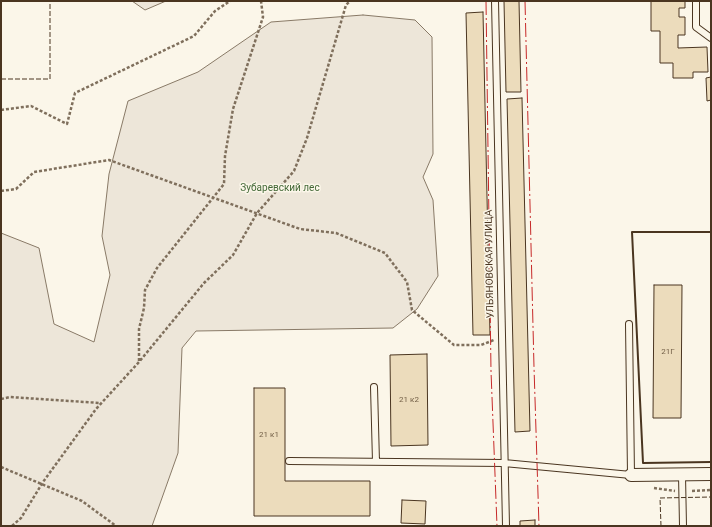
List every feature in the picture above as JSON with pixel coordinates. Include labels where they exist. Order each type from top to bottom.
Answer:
[{"type":"street","points":[[631,475],[711,474]]},
{"type":"lane","name":"УЛЬЯНОВСКАЯ УЛИЦА","points":[[495,1],[506,526]]},
{"type":"lane","points":[[696,1],[696,27],[711,38]]},
{"type":"lane","points":[[289,461],[504,463],[631,475],[629,324]]},
{"type":"lane","points":[[374,386],[376,462]]},
{"type":"lane","points":[[682,475],[683,526]]},
{"type":"path","points":[[1,110],[31,106],[67,124],[75,93],[194,36],[215,12],[230,1]]},
{"type":"path","points":[[139,362],[138,329],[144,308],[145,290],[157,268],[224,184],[225,156],[233,109],[263,17],[262,1]]},
{"type":"path","points":[[12,526],[21,518],[42,484],[101,404],[139,362],[204,283],[233,255],[257,213],[294,171],[307,138],[346,5],[350,1]]},
{"type":"path","points":[[1,190],[16,189],[34,172],[110,160],[300,229],[336,233],[385,253],[407,282],[412,310],[454,345],[482,345],[501,337]]},
{"type":"path","points":[[1,399],[10,398],[101,404]]},
{"type":"path","points":[[1,467],[82,501],[116,526]]},
{"type":"green space","points":[[132,1],[166,1],[145,10]]},
{"type":"green space","name":"Зубаревский лес","points":[[363,15],[415,20],[432,37],[433,154],[423,177],[433,200],[438,276],[417,309],[393,328],[196,331],[182,348],[178,453],[152,526],[1,526],[1,233],[39,248],[54,324],[94,342],[110,275],[102,236],[109,174],[128,101],[198,72],[271,22]]},
{"type":"building","points":[[504,1],[519,1],[521,92],[506,92]]},
{"type":"building","points":[[651,1],[685,1],[685,8],[679,8],[679,17],[685,17],[685,35],[678,35],[678,48],[707,47],[708,72],[693,72],[693,78],[673,78],[673,63],[660,63],[660,31],[651,31]]},
{"type":"building","points":[[483,12],[490,335],[473,335],[466,13]]},
{"type":"building","points":[[711,77],[711,100],[707,101],[706,78]]},
{"type":"building","points":[[522,98],[530,431],[515,432],[507,99]]},
{"type":"building","points":[[654,285],[682,285],[681,418],[653,418]]},
{"type":"building","points":[[427,354],[428,445],[391,446],[390,355]]},
{"type":"building","points":[[254,388],[285,388],[285,481],[370,481],[370,516],[254,516]]},
{"type":"building","points":[[402,500],[426,501],[425,524],[401,523]]},
{"type":"building","points":[[535,520],[535,526],[520,526],[520,521]]},
{"type":"fence","points":[[1,79],[50,79],[50,1]]},
{"type":"fence","points":[[661,526],[660,498],[711,497]]},
{"type":"wall","points":[[711,232],[632,232],[643,463],[711,462]]},
{"type":"power","points":[[486,1],[491,371],[497,526]]},
{"type":"power","points":[[525,1],[539,526]]}]
